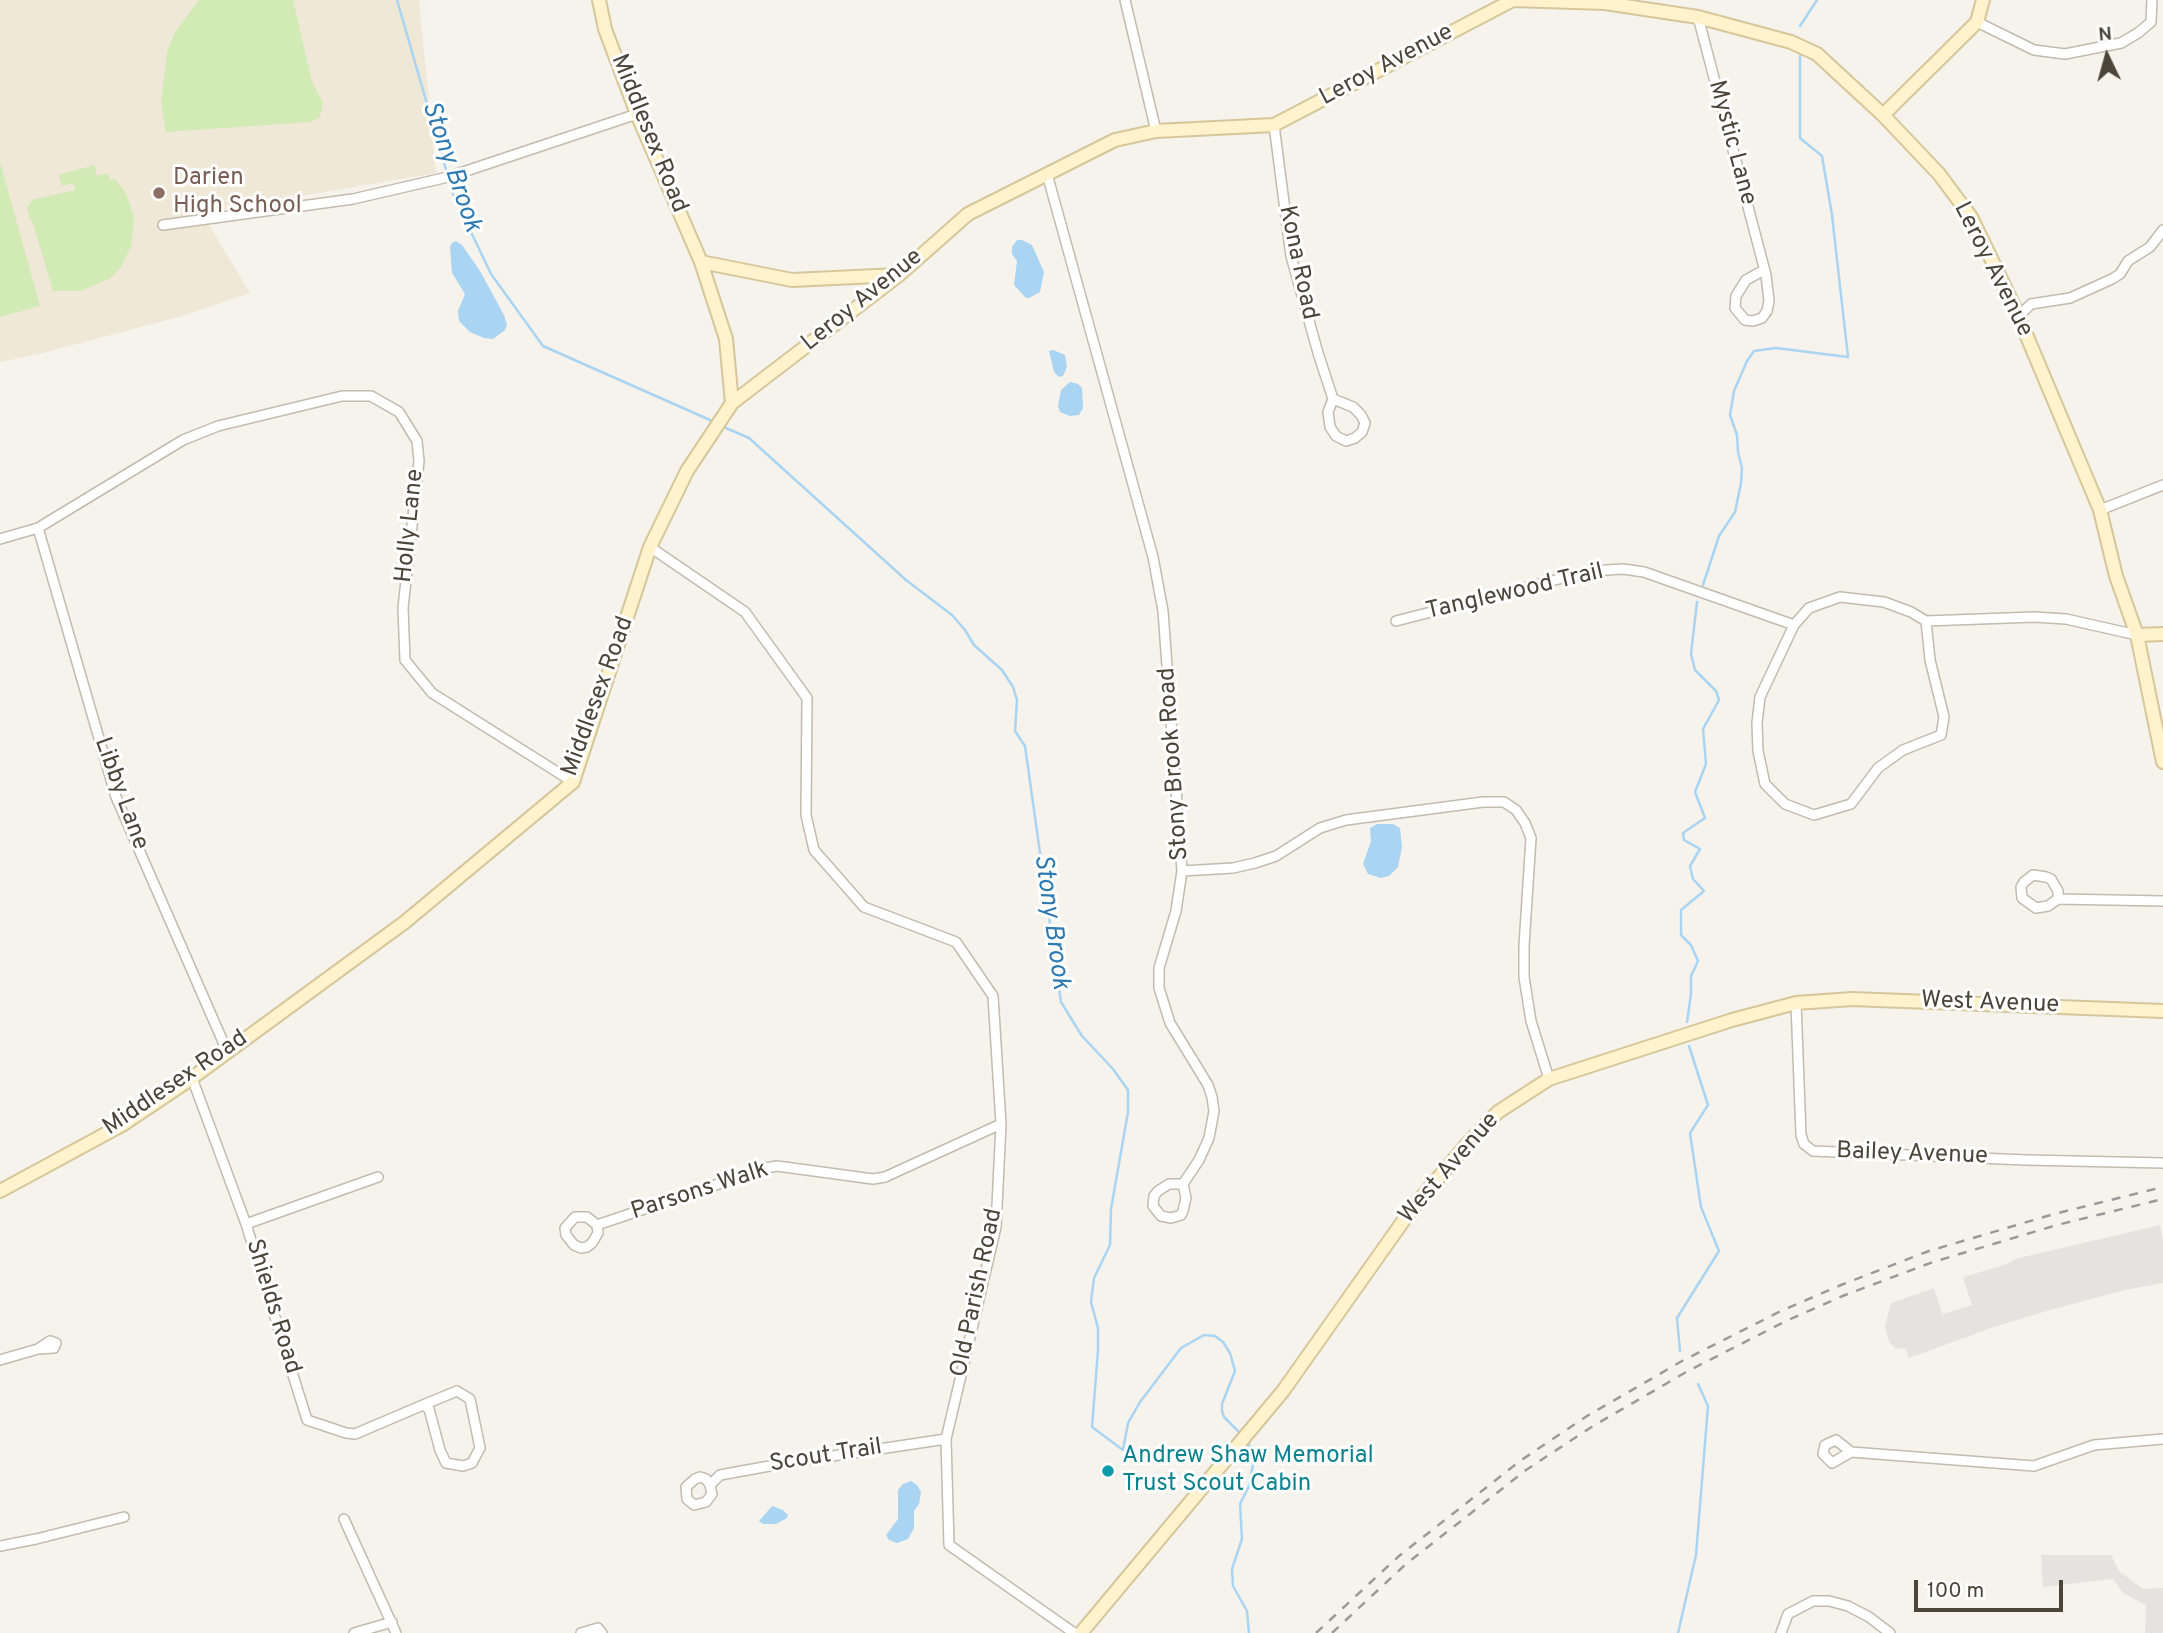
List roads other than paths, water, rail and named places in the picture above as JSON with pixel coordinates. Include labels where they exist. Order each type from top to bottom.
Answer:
[{"type":"main road","name":"Middlesex Road","points":[[0,1191],[122,1125],[192,1078],[405,922],[573,782],[650,547],[687,471],[732,403],[726,339],[701,262],[637,114],[605,29],[599,0]]},
{"type":"main road","name":"Leroy Avenue","points":[[732,403],[899,275],[968,214],[1115,140],[1156,131],[1274,125],[1513,0],[1605,3],[1698,17],[1791,42],[1817,54],[1883,114],[1939,174],[1971,217],[2019,316],[2101,510],[2116,576],[2137,635],[2163,761]]},
{"type":"main road","points":[[1883,114],[1977,22],[1983,0]]},
{"type":"main road","points":[[701,262],[792,280],[899,275]]},
{"type":"main road","points":[[2137,635],[2163,634]]},
{"type":"main road","name":"West Avenue","points":[[1081,1633],[1283,1391],[1411,1210],[1498,1112],[1549,1079],[1732,1020],[1796,1003],[1852,999],[2163,1011]]},
{"type":"street","points":[[1125,0],[1156,131]]},
{"type":"street","points":[[1977,22],[2034,50],[2065,54],[2121,43],[2138,33],[2151,22],[2152,0]]},
{"type":"street","name":"Mystic Lane","points":[[1698,17],[1764,270],[1769,302],[1762,318],[1745,320],[1735,308],[1735,296],[1746,279],[1764,270]]},
{"type":"street","points":[[163,225],[353,199],[448,177],[637,114]]},
{"type":"street","name":"Kona Road","points":[[1274,125],[1291,256],[1333,399],[1328,412],[1330,426],[1336,436],[1346,441],[1355,438],[1362,432],[1365,423],[1361,415],[1353,407],[1333,399]]},
{"type":"street","name":"Stony Brook Road","points":[[1048,174],[1153,557],[1166,642],[1182,871],[1233,868],[1255,863],[1276,856],[1320,828],[1346,820],[1483,802],[1504,803],[1516,810],[1531,838],[1524,977],[1531,1021],[1549,1079]]},
{"type":"street","points":[[2019,316],[2031,304],[2070,298],[2112,279],[2120,274],[2128,261],[2150,247],[2163,230]]},
{"type":"street","name":"Holly Lane","points":[[0,539],[37,528],[183,440],[218,426],[342,396],[371,396],[399,412],[417,441],[419,461],[403,608],[405,660],[432,694],[573,782]]},
{"type":"street","points":[[2101,510],[2163,485]]},
{"type":"street","name":"Libby Lane","points":[[37,528],[116,797],[227,1051]]},
{"type":"street","name":"Old Parish Road","points":[[650,547],[745,612],[807,697],[806,815],[814,850],[864,907],[956,942],[993,996],[1001,1124],[996,1227],[946,1439],[949,1545],[1074,1633]]},
{"type":"street","name":"Tanglewood Trail","points":[[1396,621],[1590,571],[1623,569],[1644,572],[1794,625]]},
{"type":"street","points":[[1926,621],[1930,660],[1944,717],[1941,735],[1903,750],[1878,768],[1851,804],[1814,815],[1785,804],[1765,784],[1758,751],[1760,697],[1794,625],[1809,608],[1840,597],[1884,602],[1926,621],[2034,617],[2066,619],[2137,635]]},
{"type":"street","points":[[1182,871],[1176,911],[1160,968],[1159,988],[1178,1039],[1201,1071],[1212,1097],[1214,1111],[1209,1138],[1183,1184]]},
{"type":"street","points":[[2059,899],[2051,879],[2046,877],[2033,875],[2021,887],[2022,898],[2036,908],[2048,906],[2059,899],[2163,901]]},
{"type":"street","name":"Bailey Avenue","points":[[1796,1003],[1801,1135],[1804,1144],[1813,1150],[2163,1163]]},
{"type":"street","name":"Shields Road","points":[[192,1078],[246,1224],[307,1420],[355,1434],[423,1405],[457,1391],[470,1399],[480,1448],[472,1463],[463,1466],[446,1463],[429,1409],[423,1405]]},
{"type":"street","name":"Parsons Walk","points":[[597,1225],[777,1166],[873,1179],[886,1177],[1001,1124]]},
{"type":"street","points":[[246,1224],[378,1177]]},
{"type":"street","points":[[0,1360],[38,1349]]},
{"type":"street","name":"Scout Trail","points":[[710,1485],[720,1475],[946,1439]]},
{"type":"street","points":[[1851,1452],[2034,1466],[2094,1445],[2163,1439]]},
{"type":"street","points":[[0,1546],[124,1517]]},
{"type":"street","points":[[344,1519],[396,1633]]},
{"type":"street","points":[[1781,1633],[1788,1614],[1813,1601],[1848,1606],[1890,1633]]},
{"type":"street","points":[[354,1633],[392,1622]]},
{"type":"street","points":[[581,1633],[598,1628],[602,1633]]},
{"type":"water","points":[[1017,240],[1032,245],[1044,272],[1040,292],[1029,298],[1014,285],[1017,261],[1012,254],[1012,247]]},
{"type":"water","points":[[456,241],[462,245],[480,271],[504,315],[507,325],[505,330],[493,339],[470,332],[459,321],[458,311],[465,294],[452,273],[450,247]]},
{"type":"water","points":[[1049,351],[1065,355],[1067,367],[1063,376],[1059,377],[1054,372]]},
{"type":"water","points":[[1070,382],[1082,388],[1083,408],[1079,415],[1070,416],[1060,412],[1058,406],[1061,390]]},
{"type":"water","points":[[1377,824],[1393,824],[1400,828],[1402,847],[1398,867],[1389,876],[1381,878],[1368,874],[1363,864],[1371,841],[1370,828]]},
{"type":"water","points":[[911,1481],[921,1492],[919,1504],[914,1511],[914,1528],[908,1539],[897,1543],[889,1540],[886,1535],[898,1519],[898,1490]]},
{"type":"water","points":[[772,1506],[783,1510],[788,1515],[787,1518],[776,1524],[763,1524],[759,1521]]},
{"type":"waterway","name":"Stony Brook","points":[[397,0],[453,194],[491,274],[543,346],[710,420]]},
{"type":"waterway","points":[[1800,26],[1817,0]]},
{"type":"waterway","points":[[1703,585],[1719,536],[1735,512],[1741,483],[1742,468],[1737,435],[1730,415],[1734,391],[1747,361],[1754,351],[1776,348],[1848,357],[1832,215],[1822,156],[1800,138],[1800,55]]},
{"type":"waterway","name":"Stony Brook","points":[[726,428],[749,438],[906,580],[952,615],[974,645],[1002,670],[1013,687],[1017,700],[1015,731],[1025,746],[1061,1002],[1082,1036],[1113,1069],[1128,1090],[1128,1112],[1111,1209],[1110,1245],[1094,1278],[1091,1302],[1098,1328],[1092,1427],[1123,1450],[1128,1423],[1140,1402],[1181,1348],[1204,1335],[1215,1336],[1230,1353],[1235,1371],[1222,1404],[1222,1411],[1224,1417],[1238,1431]]},
{"type":"waterway","points":[[1687,1022],[1691,976],[1698,961],[1691,945],[1681,935],[1681,910],[1704,891],[1693,879],[1690,866],[1700,849],[1684,840],[1683,833],[1705,818],[1695,792],[1706,764],[1703,729],[1719,700],[1716,691],[1695,670],[1691,654],[1697,602]]},
{"type":"waterway","points":[[1680,1351],[1677,1318],[1719,1251],[1701,1207],[1690,1133],[1708,1105],[1689,1046]]},
{"type":"waterway","points":[[1678,1633],[1696,1555],[1708,1406],[1698,1384]]},
{"type":"waterway","name":"Stony Brook","points":[[1249,1444],[1253,1465],[1249,1486],[1240,1504],[1242,1539],[1232,1569],[1233,1586],[1247,1611],[1249,1633]]},
{"type":"railway","points":[[1316,1633],[1399,1556],[1520,1461],[1587,1416],[1682,1361],[1781,1311],[1929,1251],[2054,1214],[2163,1187]]},
{"type":"railway","points":[[1332,1633],[1406,1564],[1526,1470],[1593,1426],[1688,1371],[1786,1321],[1845,1295],[1933,1262],[2057,1225],[2163,1199]]},
{"type":"place","name":"Darien High School","points":[[159,193]]},
{"type":"place","name":"Andrew Shaw Memorial Trust Scout Cabin","points":[[1108,1471]]}]
